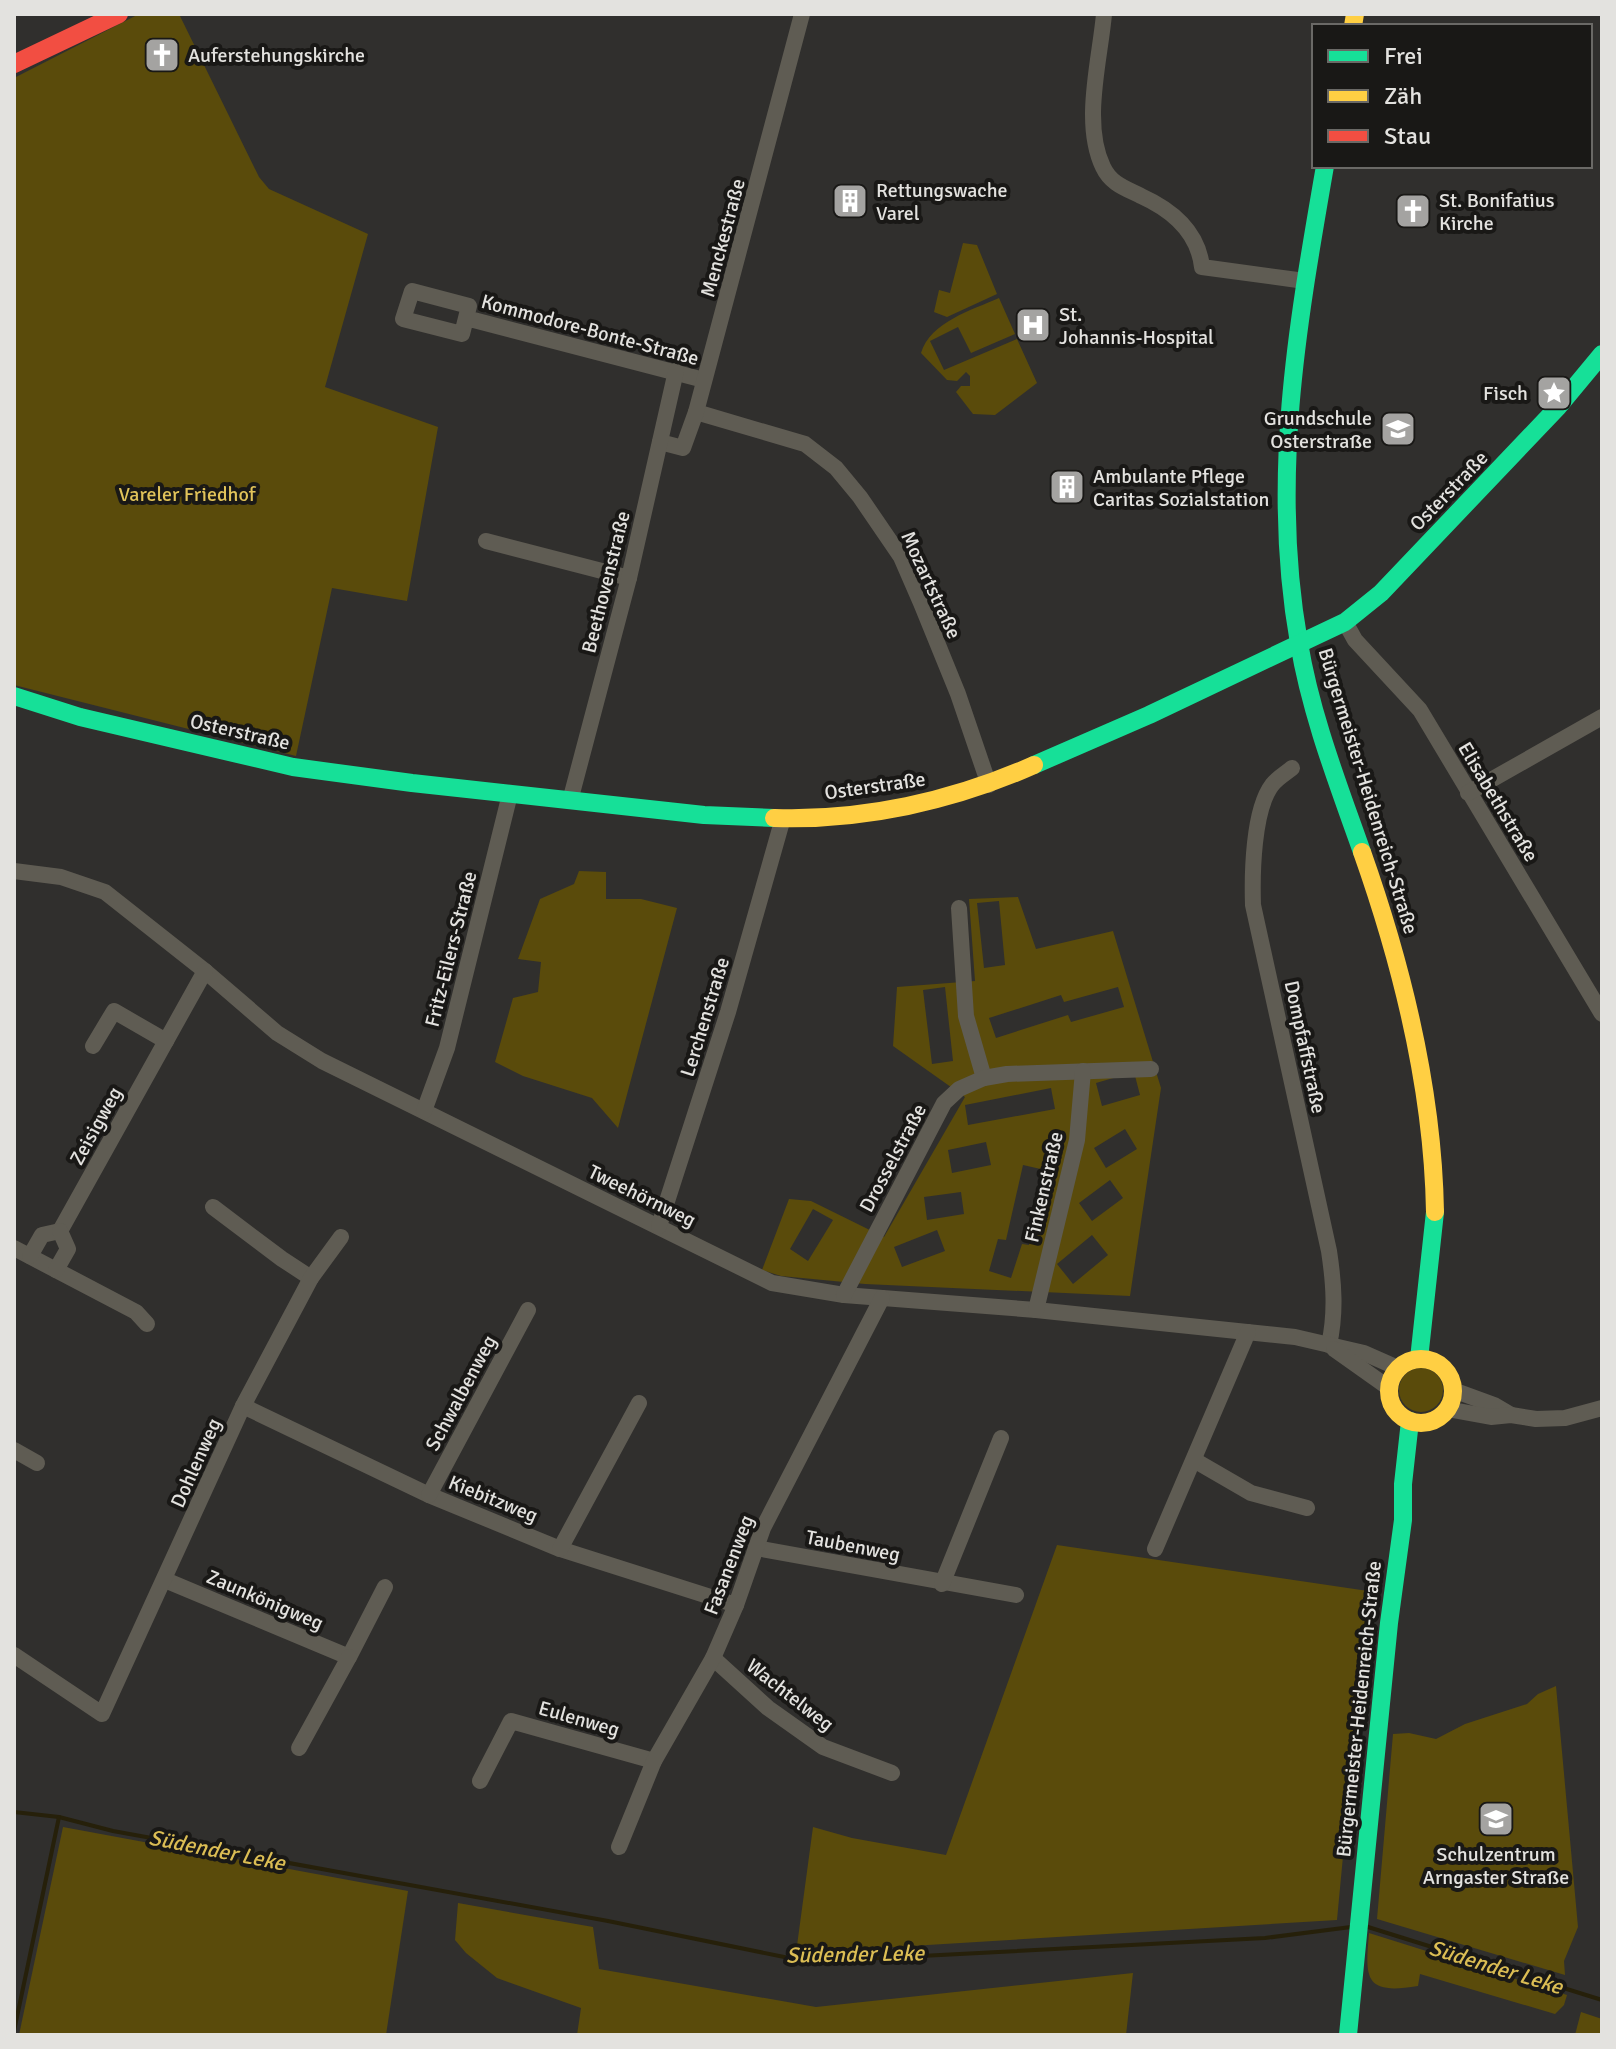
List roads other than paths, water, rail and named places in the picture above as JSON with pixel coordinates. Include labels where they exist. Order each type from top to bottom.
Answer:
[{"type":"main road","points":[[14,64],[119,14]]},
{"type":"main road","name":"Bürgermeister-Heidenreich-Straße","points":[[1325,168],[1291,370],[1283,499],[1287,563],[1299,643],[1324,733],[1389,930],[1412,1014],[1431,1149],[1434,1238],[1441,1285],[1438,1364]]},
{"type":"main road","name":"Osterstraße","points":[[14,696],[80,717],[293,767],[510,794],[704,815],[783,818],[865,812],[928,803],[989,785],[1149,715],[1345,622],[1381,593],[1558,407],[1602,354]]},
{"type":"main road","name":"Bürgermeister-Heidenreich-Straße","points":[[1419,1359],[1434,1238]]},
{"type":"main road","points":[[1419,1359],[1438,1364],[1448,1375],[1453,1390],[1447,1409],[1420,1421],[1396,1410],[1390,1400],[1389,1388],[1398,1368],[1419,1359]]},
{"type":"main road","name":"Bürgermeister-Heidenreich-Straße","points":[[1348,2035],[1389,1623],[1403,1520],[1403,1484],[1420,1421]]},
{"type":"street","name":"Menckestraße","points":[[660,442],[683,448],[696,412],[802,14]]},
{"type":"street","points":[[1104,14],[1094,94],[1096,141],[1103,168],[1109,177],[1118,186],[1164,207],[1187,227],[1201,255],[1202,267],[1305,281]]},
{"type":"street","name":"Kommodore-Bonte-Straße","points":[[466,318],[704,380]]},
{"type":"street","name":"Beethovenstraße","points":[[570,801],[629,578],[676,371]]},
{"type":"street","name":"Mozartstraße","points":[[696,412],[805,444],[836,468],[860,497],[901,557],[958,694],[989,785]]},
{"type":"street","points":[[486,541],[629,578]]},
{"type":"street","name":"Elisabethstraße","points":[[1345,622],[1355,640],[1420,710],[1602,1014]]},
{"type":"street","points":[[1468,793],[1602,717]]},
{"type":"street","name":"Dompfaffstraße","points":[[1292,768],[1272,785],[1262,811],[1252,860],[1253,905],[1329,1251],[1335,1313],[1329,1345]]},
{"type":"street","name":"Fritz-Eilers-Straße","points":[[424,1111],[447,1048],[510,794]]},
{"type":"street","name":"Lerchenstraße","points":[[659,1226],[728,1012],[783,818]]},
{"type":"street","name":"Tweehörnweg","points":[[14,871],[61,877],[105,892],[270,1027],[302,1049],[772,1283],[844,1295],[1036,1310],[1295,1337],[1364,1353],[1398,1368]]},
{"type":"street","points":[[959,908],[966,1016],[984,1078]]},
{"type":"street","name":"Zeisigweg","points":[[30,1256],[42,1235],[60,1231],[205,971]]},
{"type":"street","points":[[93,1046],[114,1011],[166,1041]]},
{"type":"street","name":"Drosselstraße","points":[[844,1295],[944,1103],[959,1089],[984,1078],[1007,1074],[1151,1069]]},
{"type":"street","name":"Finkenstraße","points":[[1036,1310],[1077,1140],[1083,1071]]},
{"type":"street","points":[[213,1207],[311,1278]]},
{"type":"street","name":"Zeisigweg","points":[[56,1270],[68,1249],[60,1231]]},
{"type":"street","name":"Dohlenweg","points":[[14,1655],[102,1714],[243,1406],[311,1278],[341,1237]]},
{"type":"street","points":[[14,1248],[136,1312],[147,1324]]},
{"type":"street","name":"Fasanenweg","points":[[619,1847],[654,1761],[713,1658],[736,1605],[763,1528],[882,1298]]},
{"type":"street","name":"Schwalbenweg","points":[[429,1495],[528,1310]]},
{"type":"street","points":[[1155,1549],[1248,1332]]},
{"type":"street","name":"Tweehörnweg","points":[[1329,1345],[1389,1388]]},
{"type":"street","points":[[1453,1390],[1494,1405],[1511,1415]]},
{"type":"street","points":[[560,1549],[639,1403]]},
{"type":"street","name":"Kiebitzweg","points":[[243,1406],[429,1495],[560,1549],[736,1605]]},
{"type":"street","points":[[1447,1409],[1491,1417],[1511,1415],[1536,1419],[1565,1418],[1602,1408]]},
{"type":"street","points":[[942,1584],[1001,1438]]},
{"type":"street","points":[[14,1450],[37,1463]]},
{"type":"street","points":[[1194,1460],[1251,1493],[1307,1508]]},
{"type":"street","name":"Taubenweg","points":[[756,1548],[1016,1595]]},
{"type":"street","name":"Zaunkönigweg","points":[[165,1580],[349,1657]]},
{"type":"street","points":[[299,1748],[385,1587]]},
{"type":"street","name":"Wachtelweg","points":[[713,1658],[768,1708],[823,1747],[892,1773]]},
{"type":"street","name":"Eulenweg","points":[[480,1781],[511,1721],[654,1761]]},
{"type":"waterway","name":"Südender Leke","points":[[14,1812],[59,1817],[113,1831],[608,1921],[799,1960],[1265,1938],[1351,1927]]},
{"type":"waterway","points":[[14,2031],[59,1817]]},
{"type":"waterway","name":"Südender Leke","points":[[1368,1927],[1602,2000]]},
{"type":"place","name":"Auferstehungskirche","points":[[162,55]]},
{"type":"place","name":"Rettungswache Varel","points":[[850,201]]},
{"type":"place","name":"St. Bonifatius Kirche","points":[[1413,211]]},
{"type":"place","name":"St. Johannis-Hospital","points":[[1033,325]]},
{"type":"place","name":"Fisch","points":[[1554,393]]},
{"type":"place","name":"Grundschule Osterstraße","points":[[1398,429]]},
{"type":"place","name":"Ambulante Pflege Caritas Sozialstation","points":[[1067,487]]},
{"type":"place","name":"Schulzentrum Arngaster Straße","points":[[1496,1819]]},
{"type":"park label","name":"Vareler Friedhof","points":[[187,494]]}]
